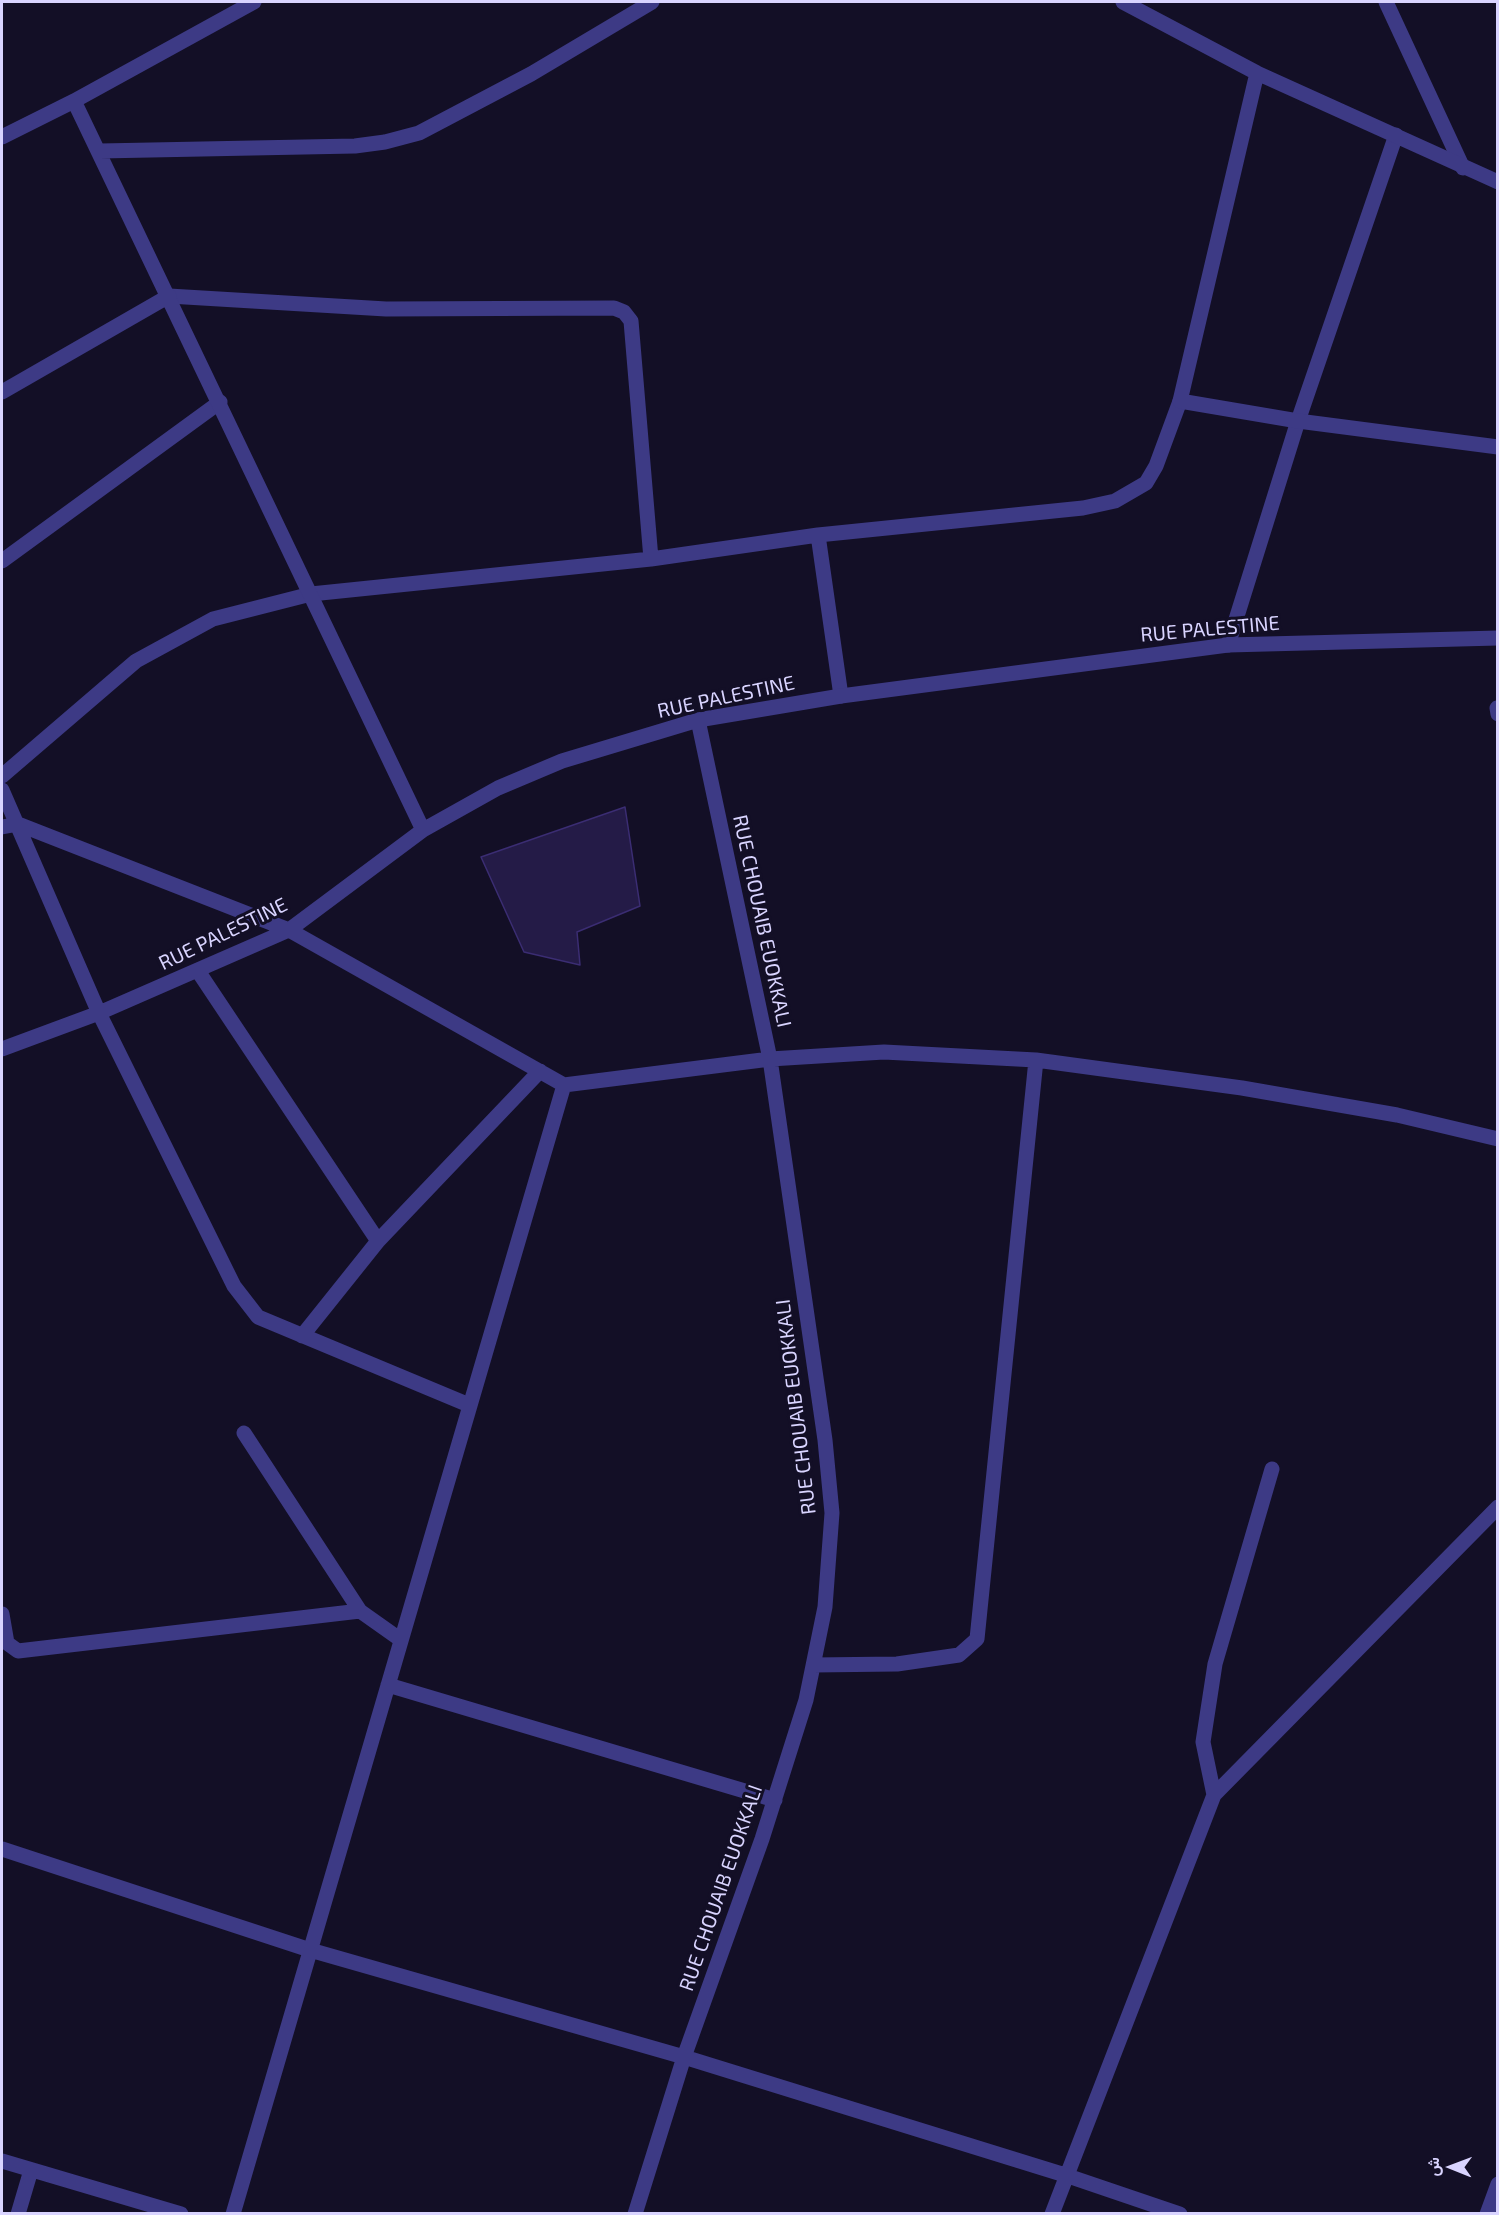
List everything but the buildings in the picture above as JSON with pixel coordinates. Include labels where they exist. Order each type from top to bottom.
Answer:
[{"type":"street","points":[[2,137],[74,101],[254,2]]},
{"type":"street","points":[[100,151],[355,146],[385,142],[419,133],[520,80],[652,2]]},
{"type":"street","points":[[1123,2],[1257,73],[1497,183]]},
{"type":"street","points":[[1386,2],[1463,168]]},
{"type":"street","points":[[2,776],[136,661],[213,619],[311,594],[651,559],[818,535],[1083,508],[1115,501],[1146,483],[1156,466],[1180,401],[1257,73]]},
{"type":"street","points":[[74,101],[100,151],[423,830]]},
{"type":"street","points":[[1228,645],[1298,421],[1396,135]]},
{"type":"street","points":[[2,392],[169,296],[386,309],[614,308],[624,312],[631,321],[651,559]]},
{"type":"street","points":[[1180,401],[1298,421],[1497,447]]},
{"type":"street","points":[[2,561],[219,402]]},
{"type":"street","points":[[818,535],[841,696]]},
{"type":"street","name":"RUE PALESTINE","points":[[2,1049],[99,1013],[289,930],[423,830],[498,788],[562,761],[698,720],[841,696],[1228,645],[1497,636]]},
{"type":"street","points":[[1497,708],[1497,714]]},
{"type":"street","name":"RUE CHOUAIB EUOKKALI","points":[[635,2214],[684,2057],[775,1800],[806,1700],[825,1607],[832,1513],[825,1440],[770,1059],[698,720]]},
{"type":"street","points":[[2,790],[99,1013],[234,1286],[258,1317],[470,1405]]},
{"type":"street","points":[[2,827],[18,824],[289,930],[564,1085],[770,1059],[884,1052],[1036,1060],[1242,1088],[1397,1115],[1497,1138]]},
{"type":"street","points":[[198,971],[378,1241]]},
{"type":"street","points":[[813,1665],[897,1664],[959,1655],[977,1639],[1036,1060]]},
{"type":"street","points":[[302,1336],[378,1241],[540,1071]]},
{"type":"street","points":[[233,2214],[564,1085]]},
{"type":"street","points":[[244,1433],[360,1611],[401,1640]]},
{"type":"street","points":[[1214,1795],[1203,1742],[1215,1664],[1272,1468]]},
{"type":"street","points":[[1052,2214],[1065,2175],[1214,1795],[1497,1507]]},
{"type":"street","points":[[2,1614],[7,1643],[18,1651],[360,1611]]},
{"type":"street","points":[[388,1684],[775,1800]]},
{"type":"street","points":[[2,1849],[310,1950],[684,2057],[1065,2175],[1180,2214]]},
{"type":"street","points":[[2,2161],[182,2214]]},
{"type":"street","points":[[18,2214],[31,2170]]},
{"type":"street","points":[[1487,2214],[1497,2184]]}]
